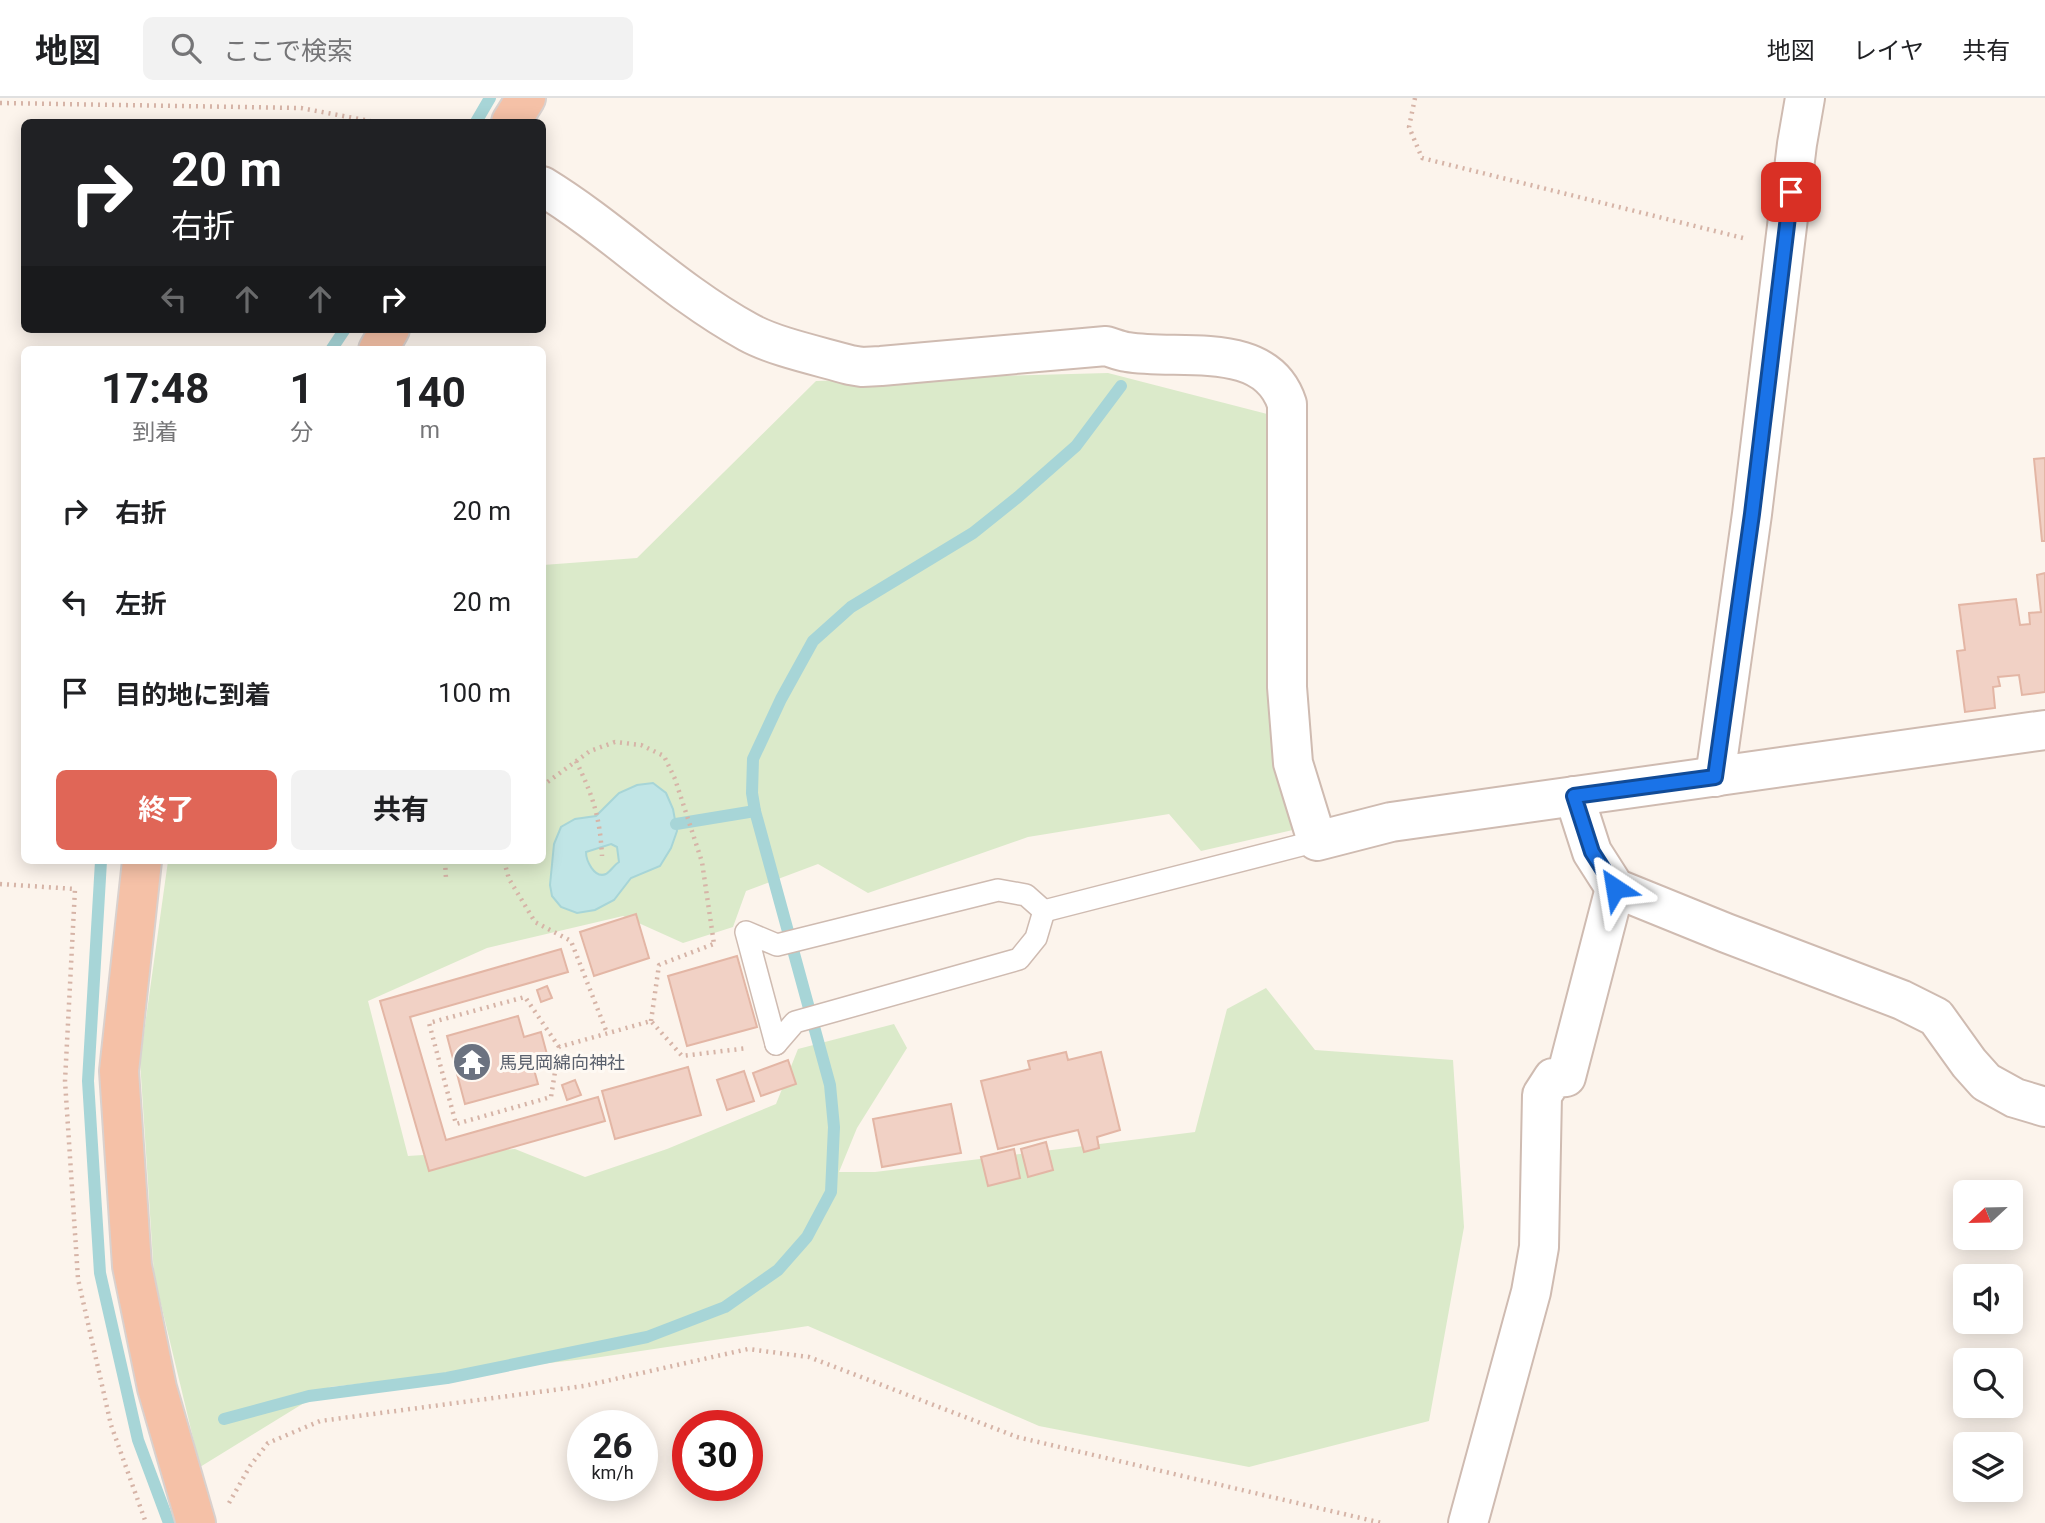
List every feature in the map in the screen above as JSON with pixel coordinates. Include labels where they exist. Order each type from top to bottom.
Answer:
[{"type":"highway","points":[[513,119],[526,98]]},
{"type":"highway","points":[[141,864],[119,1071],[132,1266],[157,1388],[211,1515]]},
{"type":"street","points":[[1715,777],[1752,514],[1797,144],[1805,98]]},
{"type":"street","points":[[546,188],[573,205],[692,299],[750,334],[850,365],[862,367],[1106,346],[1128,352],[1214,356],[1258,367],[1271,376],[1279,384],[1287,404],[1287,687],[1293,763],[1317,841],[1391,822],[2045,730]]},
{"type":"street","points":[[1574,796],[1592,852],[1615,888],[1902,1000],[1936,1017],[1986,1082],[2015,1098],[2045,1107]]},
{"type":"street","points":[[1468,1523],[1531,1293],[1539,1247],[1542,1095],[1553,1079],[1566,1077],[1615,888]]},
{"type":"lane","points":[[1044,911],[1317,841]]},
{"type":"lane","points":[[746,932],[777,945],[998,890],[1026,895],[1044,911]]},
{"type":"lane","points":[[776,1044],[795,1022],[1019,959],[1036,938],[1044,911]]},
{"type":"lane","points":[[746,932],[776,1044]]},
{"type":"path","points":[[1415,98],[1409,127],[1422,158],[1757,242],[1786,240]]},
{"type":"path","points":[[0,103],[301,108],[359,119]]},
{"type":"path","points":[[546,783],[590,751],[615,742],[641,745],[664,756],[675,779],[702,862],[713,944]]},
{"type":"path","points":[[576,760],[592,795],[600,826],[602,856]]},
{"type":"path","points":[[445,864],[446,879]]},
{"type":"path","points":[[506,864],[509,879],[535,922],[571,942],[607,1033]]},
{"type":"path","points":[[0,884],[75,889],[65,1081],[78,1279],[111,1425],[146,1523]]},
{"type":"path","points":[[746,932],[659,965],[651,1021],[682,1056],[776,1044]]},
{"type":"path","points":[[525,997],[559,1047],[551,1097],[456,1124],[429,1023],[525,997]]},
{"type":"path","points":[[559,1047],[651,1021]]},
{"type":"path","points":[[211,1515],[268,1443],[320,1421],[584,1386],[748,1349],[808,1357],[1017,1437],[1382,1523]]},
{"type":"green space","points":[[1108,373],[1275,416],[1297,829],[1201,851],[1169,814],[1028,837],[868,893],[818,864],[746,891],[733,927],[683,943],[623,916],[487,948],[368,1001],[408,1156],[515,1149],[585,1177],[667,1149],[776,1104],[798,1049],[894,1024],[907,1048],[857,1128],[839,1172],[875,1172],[1195,1132],[1227,1009],[1266,988],[1315,1050],[1453,1060],[1464,1227],[1429,1421],[1249,1467],[1039,1426],[808,1326],[594,1358],[330,1387],[200,1467],[154,1275],[140,1061],[168,864],[546,864],[546,565],[637,558],[816,381]]},
{"type":"water","points":[[653,783],[666,793],[673,809],[677,831],[660,866],[631,878],[614,900],[595,910],[577,913],[561,907],[552,896],[550,885],[554,844],[561,827],[575,819],[596,816],[619,793],[637,785]],"holes":[[[611,844],[617,847],[619,862],[606,874],[594,871],[587,860],[586,852]]]},
{"type":"building","points":[[2045,458],[2045,541],[2042,541],[2034,459]]},
{"type":"building","points":[[2045,573],[2045,692],[2022,695],[2019,675],[1998,677],[2000,686],[1993,687],[1995,708],[1965,712],[1957,651],[1965,650],[1959,605],[2016,599],[2020,625],[2030,624],[2029,613],[2041,612],[2037,575]]},
{"type":"building","points":[[636,914],[649,958],[594,976],[580,932]]},
{"type":"building","points":[[561,949],[568,972],[410,1017],[446,1140],[598,1097],[605,1121],[429,1171],[380,1001]]},
{"type":"building","points":[[737,956],[757,1027],[687,1046],[668,976]]},
{"type":"building","points":[[547,986],[552,998],[541,1002],[537,990]]},
{"type":"building","points":[[518,1016],[524,1037],[541,1032],[549,1062],[533,1066],[538,1084],[465,1104],[447,1036]]},
{"type":"building","points":[[1066,1052],[1068,1060],[1101,1052],[1120,1130],[1097,1137],[1099,1148],[1084,1152],[1078,1130],[998,1149],[981,1081],[1030,1069],[1028,1061]]},
{"type":"building","points":[[788,1060],[796,1084],[761,1096],[753,1073]]},
{"type":"building","points":[[688,1067],[701,1115],[615,1139],[602,1091]]},
{"type":"building","points":[[744,1071],[754,1101],[727,1110],[717,1080]]},
{"type":"building","points":[[575,1080],[581,1095],[567,1100],[562,1085]]},
{"type":"building","points":[[951,1104],[961,1153],[882,1167],[873,1119]]},
{"type":"building","points":[[1046,1142],[1053,1170],[1028,1177],[1021,1149]]},
{"type":"building","points":[[1014,1149],[1020,1178],[988,1186],[981,1157]]},
{"type":"waterway","points":[[478,119],[490,98]]},
{"type":"waterway","points":[[334,346],[342,333]]},
{"type":"waterway","points":[[224,1419],[309,1396],[447,1378],[647,1337],[725,1307],[778,1270],[807,1237],[831,1192],[834,1127],[830,1085],[755,811],[752,793],[753,759],[781,699],[813,641],[851,607],[973,533],[1018,497],[1076,446],[1121,386]]},
{"type":"waterway","points":[[676,824],[755,811]]},
{"type":"waterway","points":[[101,864],[88,1081],[100,1273],[138,1440],[169,1523]]},
{"type":"place","name":"馬見岡綿向神社","points":[[472,1062]]},
{"type":"route","points":[[1615,888],[1592,852],[1574,796],[1715,777],[1752,514],[1791,192]]}]
